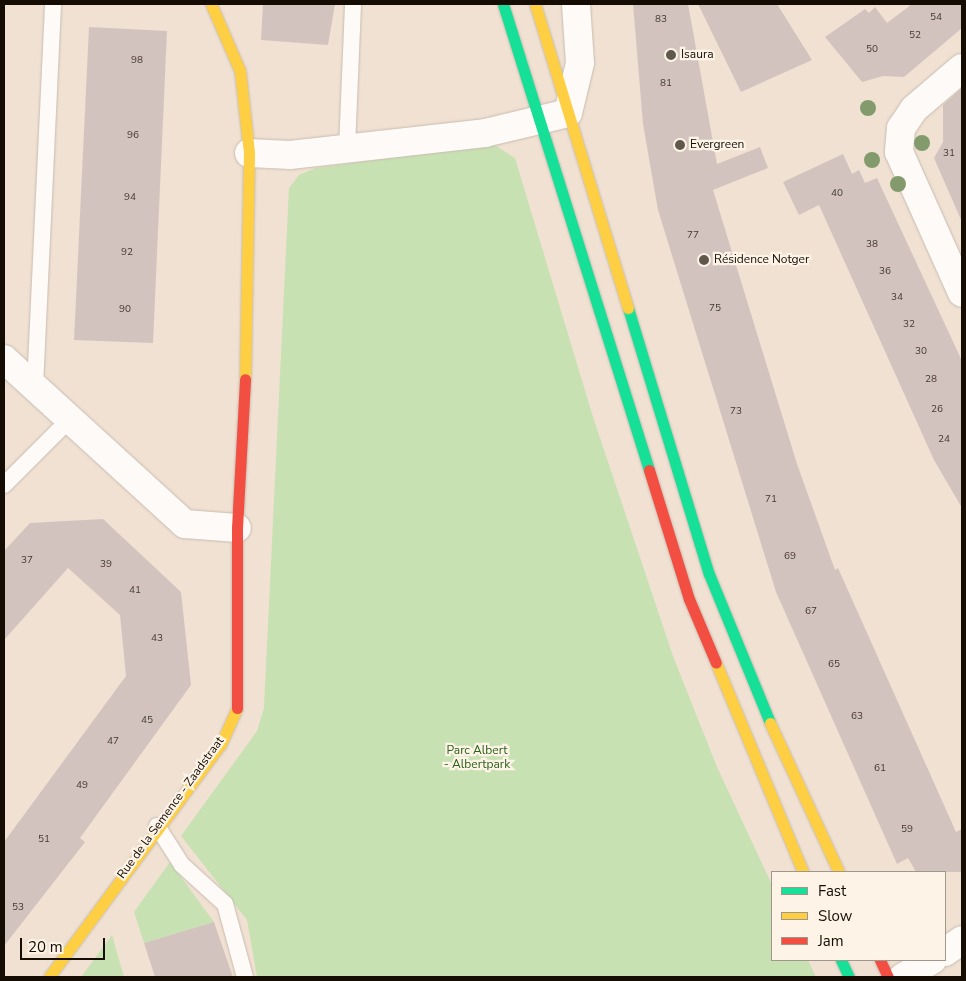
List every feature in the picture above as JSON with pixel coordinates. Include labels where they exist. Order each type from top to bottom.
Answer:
[{"type":"street","name":"Rue de la Semence - Zaadstraat","points":[[49,977],[157,826],[221,744],[238,706],[237,528],[243,474],[249,153],[240,71],[211,4]]},
{"type":"street","points":[[503,4],[638,442],[690,599],[803,871]]},
{"type":"street","points":[[534,4],[709,574],[745,669],[839,871]]},
{"type":"street","points":[[568,113],[580,63],[576,4]]},
{"type":"street","points":[[962,68],[914,109],[901,128],[899,152],[962,293]]},
{"type":"street","points":[[249,153],[290,154],[485,133],[568,113]]},
{"type":"street","points":[[4,358],[185,524],[237,528]]},
{"type":"street","points":[[638,442],[666,432]]},
{"type":"street","points":[[946,951],[962,940]]},
{"type":"street","points":[[841,961],[849,977]]},
{"type":"street","points":[[880,961],[888,977]]},
{"type":"street","points":[[903,977],[930,961]]},
{"type":"lane","points":[[35,387],[53,4]]},
{"type":"lane","points":[[347,148],[354,4]]},
{"type":"lane","points":[[4,485],[70,419]]},
{"type":"lane","points":[[157,826],[182,865],[225,904],[245,977]]},
{"type":"green space","name":"Parc Albert - Albertpark","points":[[493,144],[515,158],[593,417],[673,656],[717,767],[771,883],[771,961],[808,961],[816,977],[257,977],[247,920],[181,836],[257,731],[264,708],[289,188],[299,175],[316,168]]},
{"type":"green space","points":[[170,862],[214,922],[144,943],[134,912]]},
{"type":"green space","points":[[112,935],[124,977],[81,977]]},
{"type":"building","points":[[263,4],[335,4],[328,45],[261,40]]},
{"type":"building","points":[[633,4],[688,4],[717,164],[760,147],[768,168],[713,190],[797,464],[835,570],[838,568],[956,832],[962,829],[962,872],[915,871],[908,858],[897,864],[776,592],[658,210],[643,124]]},
{"type":"building","points":[[698,4],[777,4],[812,60],[741,92]]},
{"type":"building","points":[[912,4],[962,4],[962,28],[904,77],[883,76],[862,82],[825,37],[865,9],[869,13],[875,7],[887,23]]},
{"type":"building","points":[[89,27],[167,31],[153,343],[74,340]]},
{"type":"building","points":[[962,88],[962,222],[934,158],[943,142],[943,105]]},
{"type":"building","points":[[843,154],[852,174],[859,170],[865,183],[877,178],[962,361],[962,508],[934,460],[819,205],[799,215],[783,182]]},
{"type":"building","points":[[103,519],[181,592],[191,685],[80,838],[85,842],[4,946],[4,842],[126,676],[120,615],[68,568],[4,640],[4,551],[30,523]]},
{"type":"building","points":[[214,922],[233,977],[155,977],[144,943]]},
{"type":"traffic: fast","points":[[503,4],[649,470]]},
{"type":"traffic: fast","points":[[628,308],[709,574],[770,723]]},
{"type":"traffic: fast","points":[[841,961],[849,977]]},
{"type":"traffic: slow","points":[[211,4],[240,71],[249,153],[245,379]]},
{"type":"traffic: slow","points":[[535,4],[628,308]]},
{"type":"traffic: slow","points":[[716,663],[803,871]]},
{"type":"traffic: slow","points":[[49,977],[221,744],[237,708]]},
{"type":"traffic: slow","points":[[770,723],[839,871]]},
{"type":"traffic: jam","points":[[237,708],[237,528],[245,379]]},
{"type":"traffic: jam","points":[[649,470],[689,599],[716,663]]},
{"type":"traffic: jam","points":[[880,961],[888,977]]},
{"type":"place","name":"Isaura","points":[[671,55]]},
{"type":"place","name":"Evergreen","points":[[680,145]]},
{"type":"place","name":"Résidence Notger","points":[[704,260]]}]
